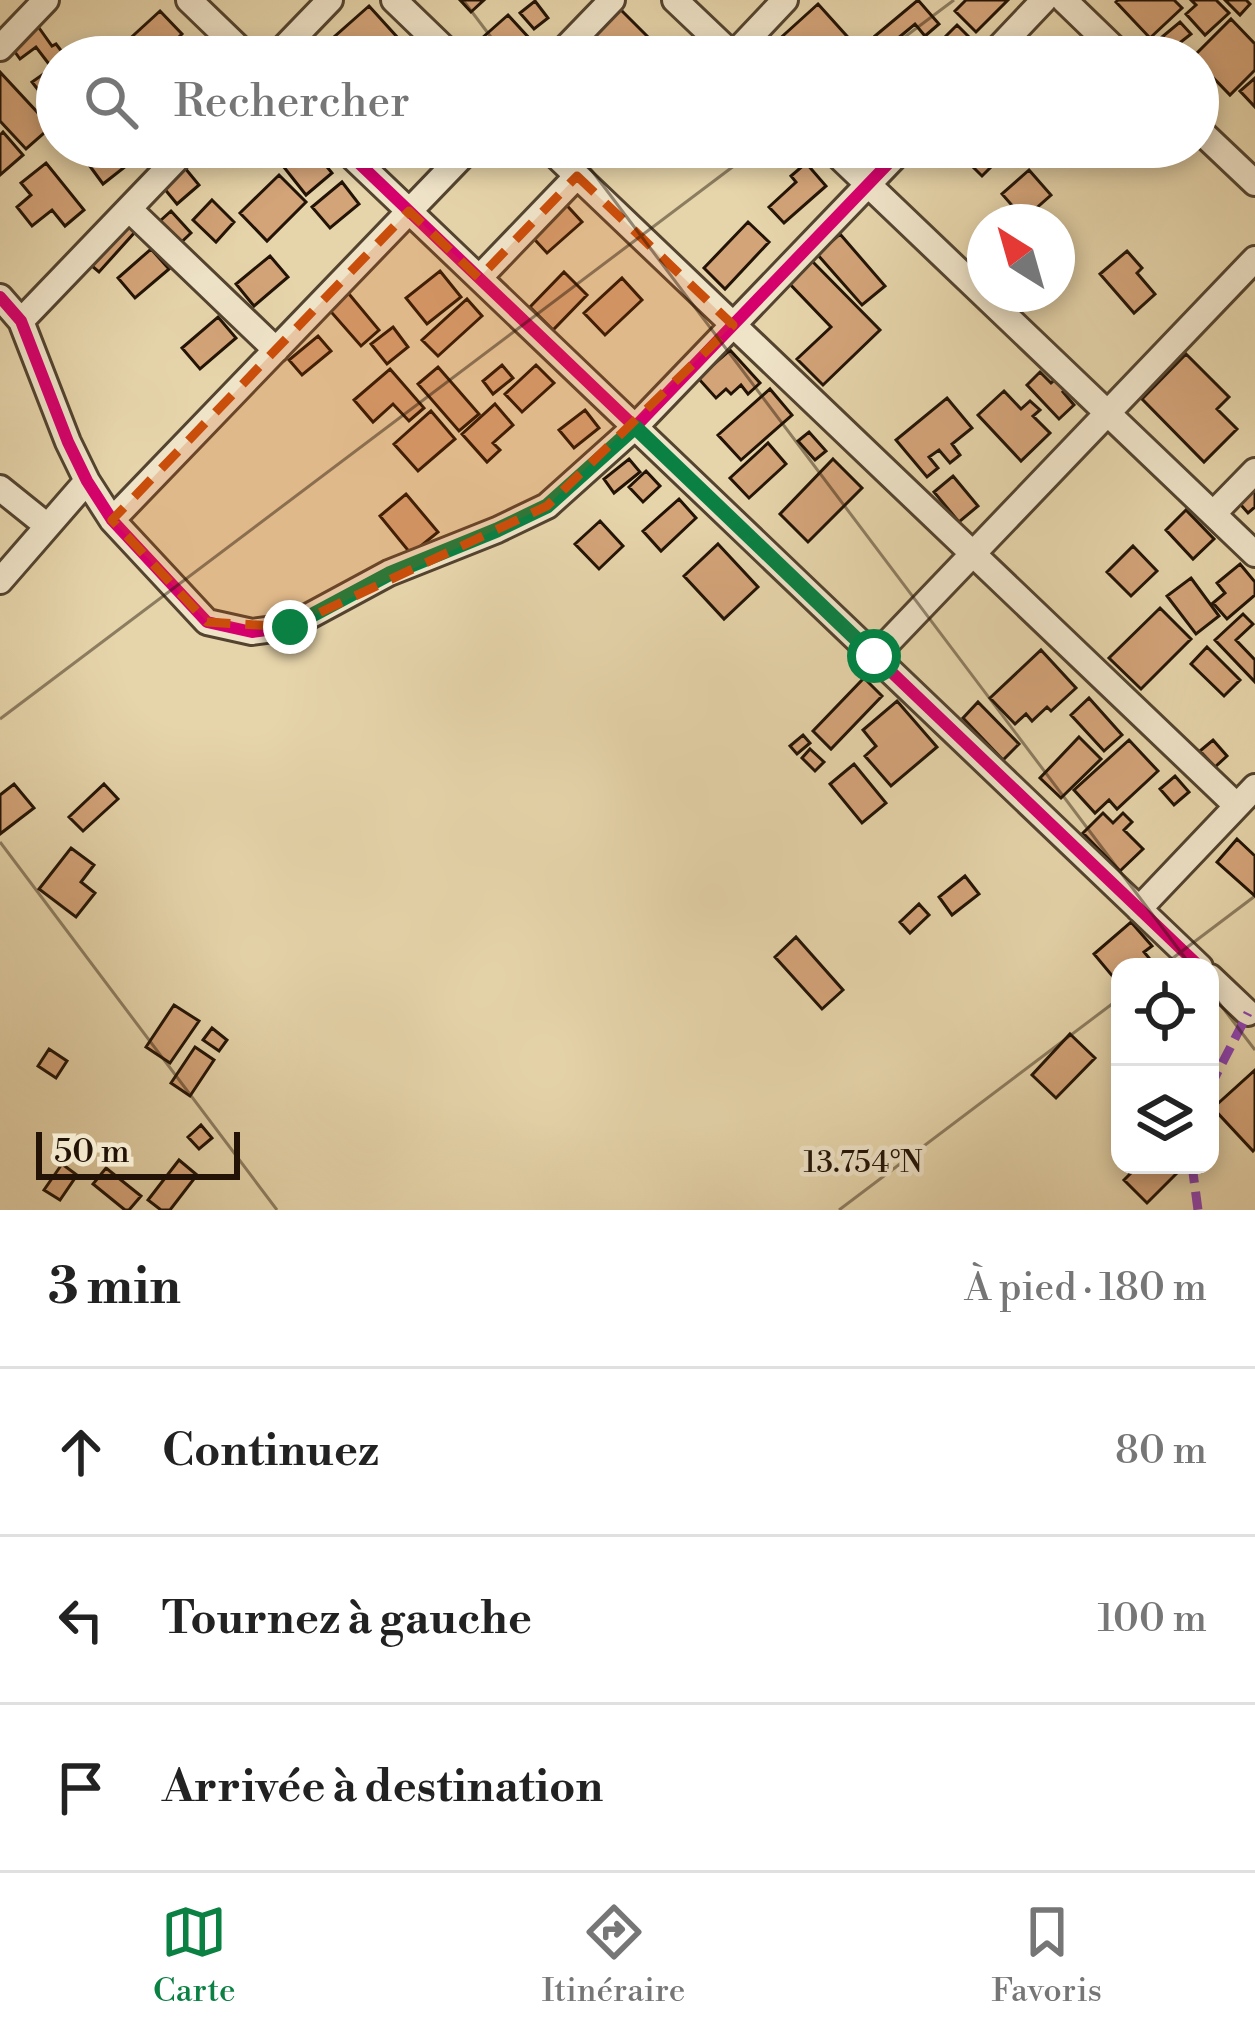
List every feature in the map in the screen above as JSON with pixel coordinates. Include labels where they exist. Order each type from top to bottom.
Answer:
[{"type":"street","points":[[0,48],[46,0]]},
{"type":"street","points":[[189,0],[226,36]]},
{"type":"street","points":[[295,36],[329,0]]},
{"type":"street","points":[[394,0],[431,36]]},
{"type":"street","points":[[577,36],[612,0]]},
{"type":"street","points":[[675,0],[713,36]]},
{"type":"street","points":[[752,36],[785,0]]},
{"type":"street","points":[[1010,36],[1044,0]]},
{"type":"street","points":[[1064,0],[1101,36]]},
{"type":"street","points":[[1219,148],[1255,183]]},
{"type":"street","points":[[21,321],[168,168]]},
{"type":"street","points":[[365,168],[1191,958]]},
{"type":"street","points":[[112,520],[451,168]]},
{"type":"street","points":[[569,168],[1237,806]]},
{"type":"street","points":[[851,168],[1255,554]]},
{"type":"street","points":[[0,297],[21,321],[68,442],[112,520],[207,622],[252,632],[290,627],[389,574],[547,506],[635,427],[884,168]]},
{"type":"street","points":[[479,278],[577,176]]},
{"type":"street","points":[[129,209],[276,350]]},
{"type":"street","points":[[874,656],[1255,259]]},
{"type":"street","points":[[1213,514],[1255,471]]},
{"type":"street","points":[[0,581],[87,481]]},
{"type":"street","points":[[0,488],[46,525]]},
{"type":"street","points":[[1139,909],[1255,787]]},
{"type":"street","points":[[1219,985],[1248,1013]]},
{"type":"highlighted area","points":[[577,176],[733,325],[547,506],[289,627],[207,622],[112,520],[409,211],[479,278]]},
{"type":"building","points":[[460,0],[484,0],[471,12]]},
{"type":"building","points":[[918,0],[939,24],[925,36],[915,24],[901,36],[875,36]]},
{"type":"building","points":[[966,0],[1008,0],[976,32],[955,11]]},
{"type":"building","points":[[1174,0],[1182,8],[1148,36],[1116,2]]},
{"type":"building","points":[[1191,0],[1216,0],[1229,13],[1205,35],[1186,14],[1196,5]]},
{"type":"building","points":[[1225,0],[1246,0],[1250,4],[1240,15]]},
{"type":"building","points":[[535,1],[548,18],[534,29],[520,13]]},
{"type":"building","points":[[818,4],[847,36],[783,36]]},
{"type":"building","points":[[369,6],[396,36],[335,36]]},
{"type":"building","points":[[617,6],[647,36],[586,36]]},
{"type":"building","points":[[160,11],[182,34],[180,36],[133,36]]},
{"type":"building","points":[[508,15],[527,36],[484,36]]},
{"type":"building","points":[[1231,19],[1255,44],[1255,70],[1230,95],[1219,84],[1219,36],[1214,36]]},
{"type":"building","points":[[1180,22],[1191,34],[1188,36],[1163,36]]},
{"type":"building","points":[[37,25],[45,36],[36,36],[36,47],[20,59],[10,45]]},
{"type":"building","points":[[957,25],[968,36],[946,36]]},
{"type":"building","points":[[0,72],[36,111],[36,140],[26,149],[0,121]]},
{"type":"building","points":[[1255,78],[1255,107],[1240,91]]},
{"type":"building","points":[[3,132],[23,155],[0,175],[0,135]]},
{"type":"building","points":[[40,168],[50,168],[84,210],[65,226],[52,210],[32,226],[17,207],[31,195],[21,183]]},
{"type":"building","points":[[91,168],[123,168],[103,184]]},
{"type":"building","points":[[173,168],[185,168],[199,185],[177,204],[158,181]]},
{"type":"building","points":[[285,168],[328,168],[332,173],[306,195]]},
{"type":"building","points":[[800,168],[810,168],[826,186],[784,223],[769,207],[796,182],[791,176]]},
{"type":"building","points":[[1029,170],[1051,195],[1041,204],[1011,204],[1002,194]]},
{"type":"building","points":[[279,175],[306,202],[267,241],[240,213]]},
{"type":"building","points":[[342,182],[359,204],[330,228],[312,207]]},
{"type":"building","points":[[560,198],[582,222],[547,253],[525,229]]},
{"type":"building","points":[[212,200],[234,222],[216,242],[193,220]]},
{"type":"building","points":[[171,211],[191,233],[170,253],[149,231]]},
{"type":"building","points":[[122,220],[135,232],[99,272],[86,261]]},
{"type":"building","points":[[748,222],[769,242],[725,289],[704,268]]},
{"type":"building","points":[[840,234],[885,286],[862,305],[817,254]]},
{"type":"building","points":[[151,249],[169,269],[135,298],[118,278]]},
{"type":"building","points":[[1127,251],[1142,268],[1137,273],[1155,294],[1134,313],[1100,274]]},
{"type":"building","points":[[270,256],[288,277],[254,306],[236,284]]},
{"type":"building","points":[[809,258],[880,330],[823,385],[797,359],[831,327],[786,280]]},
{"type":"building","points":[[440,271],[461,297],[427,324],[406,298]]},
{"type":"building","points":[[564,272],[587,295],[553,330],[530,307]]},
{"type":"building","points":[[622,278],[642,300],[605,335],[584,313]]},
{"type":"building","points":[[344,288],[379,330],[361,346],[325,305]]},
{"type":"building","points":[[467,299],[482,316],[438,356],[422,340]]},
{"type":"building","points":[[218,317],[236,338],[200,369],[182,348]]},
{"type":"building","points":[[393,327],[408,347],[387,364],[371,344]]},
{"type":"building","points":[[318,336],[331,351],[302,375],[289,360]]},
{"type":"building","points":[[730,350],[760,383],[748,394],[741,385],[716,398],[698,378]]},
{"type":"building","points":[[1186,354],[1229,397],[1217,409],[1237,429],[1204,462],[1142,399]]},
{"type":"building","points":[[502,365],[513,378],[493,394],[483,381]]},
{"type":"building","points":[[536,365],[554,383],[522,412],[505,394]]},
{"type":"building","points":[[438,367],[479,414],[459,431],[418,384]]},
{"type":"building","points":[[390,369],[424,408],[409,421],[393,404],[373,422],[354,400]]},
{"type":"building","points":[[1040,372],[1051,383],[1059,376],[1069,387],[1063,392],[1074,405],[1059,419],[1027,385]]},
{"type":"building","points":[[770,389],[792,415],[741,460],[718,435]]},
{"type":"building","points":[[1004,391],[1021,409],[1030,401],[1040,410],[1033,416],[1050,433],[1021,461],[978,415]]},
{"type":"building","points":[[947,398],[972,428],[952,444],[960,455],[950,463],[939,450],[929,457],[938,468],[927,477],[896,440]]},
{"type":"building","points":[[495,404],[513,425],[493,443],[500,450],[487,462],[462,434]]},
{"type":"building","points":[[585,410],[599,428],[574,448],[559,430]]},
{"type":"building","points":[[431,411],[455,439],[418,471],[394,444]]},
{"type":"building","points":[[809,432],[826,451],[815,460],[798,441]]},
{"type":"building","points":[[768,443],[786,464],[749,498],[730,478]]},
{"type":"building","points":[[629,459],[640,472],[614,493],[604,479]]},
{"type":"building","points":[[833,459],[862,488],[808,542],[780,514]]},
{"type":"building","points":[[646,471],[660,486],[643,502],[629,487]]},
{"type":"building","points":[[953,476],[978,506],[959,522],[934,492]]},
{"type":"building","points":[[1249,485],[1255,492],[1255,507],[1248,513],[1234,497]]},
{"type":"building","points":[[406,494],[438,532],[411,554],[380,516]]},
{"type":"building","points":[[679,499],[696,518],[661,551],[643,531]]},
{"type":"building","points":[[1186,510],[1214,539],[1193,559],[1166,530]]},
{"type":"building","points":[[600,521],[623,546],[599,569],[575,544]]},
{"type":"building","points":[[718,544],[758,587],[724,619],[684,576]]},
{"type":"building","points":[[1133,546],[1157,571],[1131,596],[1107,572]]},
{"type":"building","points":[[1240,564],[1255,582],[1255,595],[1227,619],[1213,603],[1225,593],[1217,583]]},
{"type":"building","points":[[1191,578],[1219,616],[1196,634],[1167,596]]},
{"type":"building","points":[[1160,608],[1191,639],[1141,689],[1109,658]]},
{"type":"building","points":[[1243,614],[1253,624],[1236,640],[1255,660],[1255,682],[1215,640]]},
{"type":"building","points":[[1207,647],[1240,680],[1224,696],[1191,664]]},
{"type":"building","points":[[1041,650],[1076,688],[1051,711],[1047,707],[1032,721],[1026,714],[1015,724],[990,698]]},
{"type":"building","points":[[864,678],[882,696],[831,749],[813,731]]},
{"type":"building","points":[[1089,698],[1122,735],[1104,751],[1071,715]]},
{"type":"building","points":[[897,701],[937,747],[891,786],[865,756],[876,746],[863,730]]},
{"type":"building","points":[[978,702],[1019,744],[1003,760],[963,718]]},
{"type":"building","points":[[803,735],[810,743],[797,754],[790,746]]},
{"type":"building","points":[[1079,737],[1101,759],[1061,798],[1040,778]]},
{"type":"building","points":[[1129,740],[1158,771],[1117,809],[1109,800],[1095,813],[1074,790]]},
{"type":"building","points":[[1213,740],[1227,756],[1215,767],[1200,751]]},
{"type":"building","points":[[810,749],[824,762],[815,771],[802,758]]},
{"type":"building","points":[[854,764],[886,803],[862,823],[830,784]]},
{"type":"building","points":[[1175,776],[1189,792],[1174,805],[1160,789]]},
{"type":"building","points":[[14,784],[34,808],[0,834],[0,795]]},
{"type":"building","points":[[104,784],[118,799],[83,831],[69,817]]},
{"type":"building","points":[[1103,813],[1113,823],[1123,813],[1132,822],[1124,830],[1143,849],[1120,871],[1083,833]]},
{"type":"building","points":[[1237,839],[1255,856],[1255,896],[1217,862]]},
{"type":"building","points":[[71,848],[94,865],[81,882],[95,893],[76,917],[39,889]]},
{"type":"building","points":[[965,876],[979,894],[952,915],[939,897]]},
{"type":"building","points":[[919,904],[929,915],[910,933],[900,922]]},
{"type":"building","points":[[1131,922],[1152,946],[1144,952],[1149,958],[1111,958],[1111,974],[1094,954]]},
{"type":"building","points":[[796,937],[843,990],[822,1009],[775,957]]},
{"type":"building","points":[[174,1005],[199,1021],[170,1063],[146,1047]]},
{"type":"building","points":[[212,1028],[227,1040],[219,1051],[203,1040]]},
{"type":"building","points":[[1070,1034],[1095,1058],[1056,1098],[1032,1075]]},
{"type":"building","points":[[195,1047],[214,1060],[190,1096],[171,1083]]},
{"type":"building","points":[[49,1049],[67,1061],[56,1078],[38,1066]]},
{"type":"building","points":[[1255,1070],[1253,1151],[1219,1114],[1219,1103]]},
{"type":"building","points":[[201,1125],[212,1138],[199,1149],[188,1137]]},
{"type":"building","points":[[179,1160],[197,1175],[170,1210],[161,1210],[148,1200]]},
{"type":"building","points":[[62,1164],[77,1175],[60,1200],[44,1190]]},
{"type":"building","points":[[106,1168],[141,1196],[129,1210],[93,1184]]},
{"type":"building","points":[[1130,1174],[1176,1174],[1147,1203],[1124,1180]]},
{"type":"marked path","points":[[1219,1069],[1248,1013]]},
{"type":"marked path","points":[[1193,1174],[1198,1210]]},
{"type":"cycle path","points":[[364,168],[1191,958]]},
{"type":"cycle path","points":[[0,297],[21,321],[68,442],[112,520],[207,622],[252,632],[289,627],[389,573],[547,506],[635,427],[884,168]]},
{"type":"route","points":[[290,627],[389,574],[547,506],[635,427],[874,656]]}]
